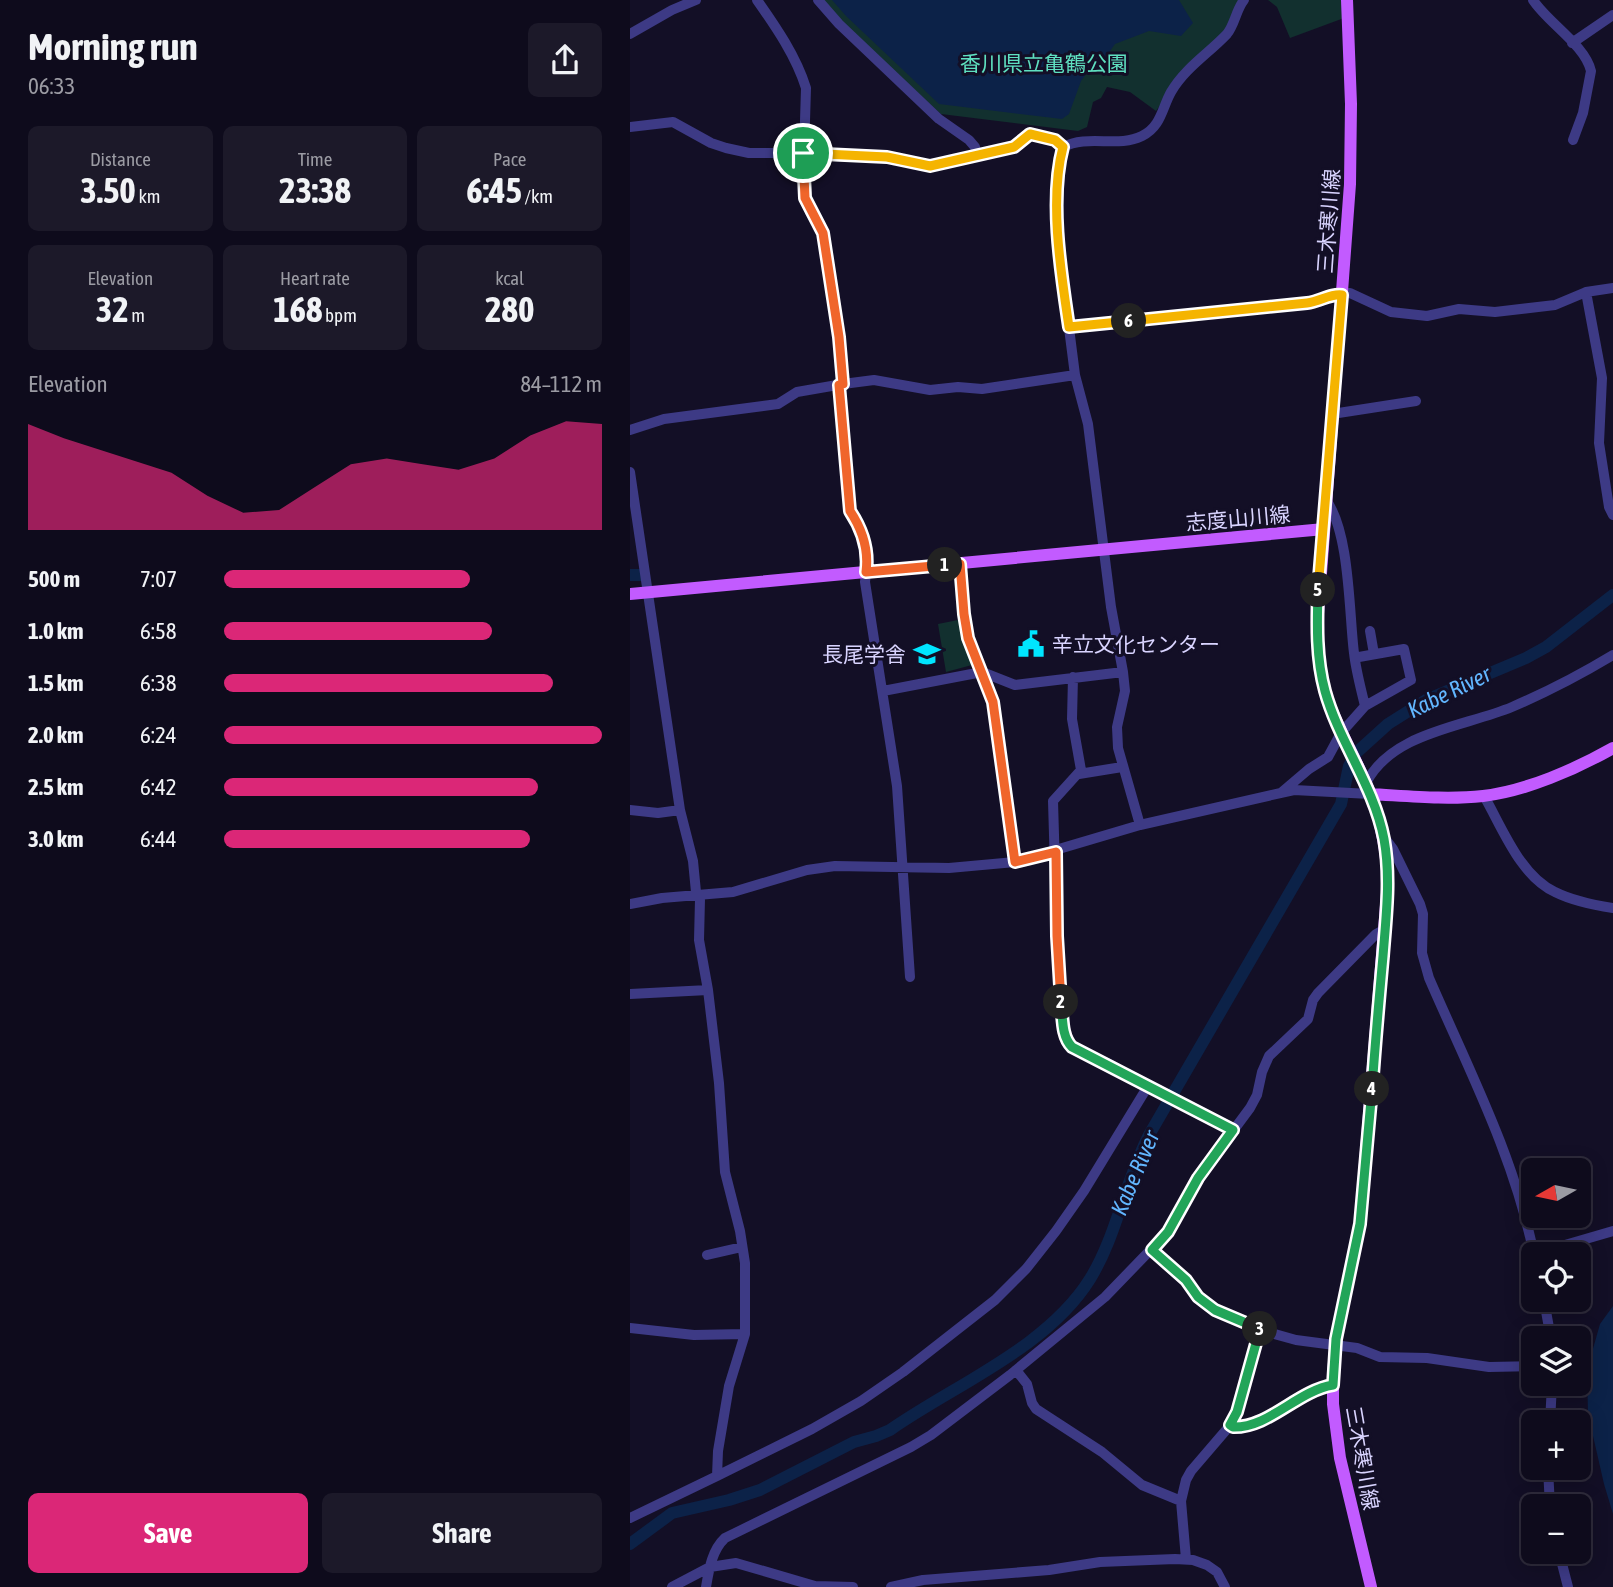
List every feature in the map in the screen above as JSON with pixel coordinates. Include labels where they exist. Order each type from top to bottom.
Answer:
[{"type":"main road","name":"三木寒川線","points":[[1324,529],[1350,184],[1351,104],[1347,0]]},
{"type":"main road","name":"志度山川線","points":[[630,594],[1324,529]]},
{"type":"main road","points":[[1324,529],[1317,649],[1324,690],[1367,786],[1453,797],[1484,796],[1582,766],[1613,748]]},
{"type":"main road","name":"三木寒川線","points":[[1367,786],[1384,837],[1388,881],[1360,1224],[1335,1346],[1333,1385],[1339,1449],[1371,1587]]},
{"type":"street","points":[[630,34],[669,5],[696,0]]},
{"type":"street","points":[[757,0],[775,24],[806,88],[803,153],[805,198],[823,233],[836,315],[850,511],[862,528],[867,564],[865,582],[897,786],[910,977]]},
{"type":"street","points":[[818,0],[839,24],[939,119],[969,140],[975,147],[977,156]]},
{"type":"street","points":[[1063,147],[1075,141],[1133,140],[1152,130],[1160,119],[1171,92],[1189,67],[1228,33],[1244,0]]},
{"type":"street","points":[[1533,0],[1545,17],[1582,54],[1591,71],[1583,113],[1573,140]]},
{"type":"street","points":[[1572,43],[1613,15]]},
{"type":"street","points":[[630,127],[673,122],[726,148],[756,153],[887,157],[930,166],[1014,147],[1030,134],[1055,140],[1063,147]]},
{"type":"street","points":[[1063,147],[1057,178],[1062,273],[1075,375],[1088,424],[1103,550],[1123,672],[1125,691],[1117,727],[1118,748],[1140,825]]},
{"type":"street","points":[[1069,327],[1319,302],[1336,293],[1350,293],[1391,312],[1419,316],[1459,309],[1495,312],[1555,304],[1586,292],[1613,288]]},
{"type":"street","points":[[1586,292],[1602,377],[1599,443],[1609,507],[1613,515]]},
{"type":"street","points":[[630,430],[664,419],[778,404],[797,392],[841,384],[874,380],[930,390],[958,387],[982,389],[1075,375]]},
{"type":"street","points":[[1332,414],[1416,401]]},
{"type":"street","points":[[630,472],[680,810],[700,899],[699,940],[708,990],[720,1096],[725,1172],[742,1247],[746,1300],[745,1334],[729,1386],[718,1451],[717,1476]]},
{"type":"street","points":[[1326,500],[1332,508],[1340,535],[1352,612],[1353,650],[1365,706]]},
{"type":"street","points":[[960,564],[968,638],[993,702],[1015,862]]},
{"type":"street","points":[[1370,631],[1374,654]]},
{"type":"street","points":[[1282,792],[1328,757],[1365,706],[1411,680],[1404,649],[1359,657]]},
{"type":"street","points":[[630,904],[749,889],[807,870],[835,866],[949,869],[1015,862],[1140,825],[1282,792],[1356,794],[1367,786],[1371,772],[1391,754],[1411,743],[1512,707],[1613,655]]},
{"type":"street","points":[[883,691],[982,672],[1015,685],[1123,672]]},
{"type":"street","points":[[1073,677],[1072,719],[1081,771],[1054,801],[1058,950],[1066,1039],[1072,1047],[1233,1130]]},
{"type":"street","points":[[1079,774],[1122,767]]},
{"type":"street","points":[[1484,796],[1518,855],[1541,883],[1553,892],[1583,903],[1613,908]]},
{"type":"street","points":[[630,810],[658,813],[680,810]]},
{"type":"street","points":[[1384,837],[1415,890],[1423,914],[1422,953],[1429,978],[1503,1149],[1531,1242]]},
{"type":"street","points":[[706,1587],[717,1547],[725,1538],[931,1435],[1105,1297],[1168,1232],[1198,1178],[1254,1101],[1269,1056],[1307,1019],[1318,993],[1376,934],[1385,929]]},
{"type":"street","points":[[630,995],[708,990]]},
{"type":"street","points":[[630,1518],[813,1429],[861,1401],[903,1372],[995,1300],[1027,1269],[1056,1231],[1150,1087]]},
{"type":"street","points":[[1575,1242],[1613,1231]]},
{"type":"street","points":[[707,1255],[742,1247]]},
{"type":"street","points":[[1152,1250],[1186,1280],[1198,1297],[1215,1310],[1261,1329],[1296,1340],[1357,1348],[1380,1357],[1427,1358],[1489,1367],[1521,1366]]},
{"type":"street","points":[[630,1328],[694,1335],[745,1334]]},
{"type":"street","points":[[1185,1559],[1181,1502],[1186,1480],[1230,1425],[1237,1412],[1261,1329]]},
{"type":"street","points":[[1016,1370],[1027,1384],[1036,1409],[1102,1452],[1142,1485],[1181,1502]]},
{"type":"street","points":[[1230,1425],[1238,1427],[1258,1420],[1307,1393],[1333,1385]]},
{"type":"street","points":[[891,1587],[1100,1562],[1185,1559],[1207,1565],[1217,1572],[1225,1587]]},
{"type":"street","points":[[672,1587],[710,1567],[736,1563],[815,1586],[853,1587]]},
{"type":"street","points":[[1562,1564],[1568,1587]]},
{"type":"green space","name":"香川県立亀鶴公園","points":[[816,0],[1243,0],[1226,34],[1189,64],[1156,111],[1130,92],[1107,87],[1101,98],[1093,102],[1087,127],[1078,131],[941,114]]},
{"type":"green space","points":[[1268,0],[1342,0],[1344,18],[1290,38],[1277,7]]},
{"type":"green space","points":[[958,620],[972,665],[946,672],[938,624]]},
{"type":"water","name":"香川県立亀鶴公園","points":[[832,0],[1179,0],[1193,23],[1181,36],[1149,31],[1115,44],[1103,61],[1089,70],[1081,81],[1069,114],[1062,119],[939,104]]},
{"type":"water","points":[[1613,1306],[1613,1514],[1591,1427],[1591,1410],[1588,1410],[1588,1396],[1591,1396],[1591,1356],[1600,1324]]},
{"type":"waterway","points":[[630,575],[642,575]]},
{"type":"waterway","name":"Kabe River","points":[[630,1544],[672,1513],[760,1490],[854,1442],[890,1430],[998,1364],[1050,1325],[1072,1303],[1090,1279],[1107,1244],[1149,1135],[1341,804],[1349,766],[1356,753],[1388,724],[1426,700],[1546,647],[1613,595]]},
{"type":"place","name":"辛立文化センター","points":[[1031,644]]},
{"type":"place","name":"長尾学舎","points":[[927,654]]},
{"type":"route","points":[[1030,134],[1055,140],[1063,147],[1057,178],[1057,204],[1069,327],[1319,302],[1336,293],[1342,295],[1319,586],[1317,649],[1329,704],[1366,783],[1382,829],[1387,865],[1387,908],[1360,1224],[1336,1339],[1333,1385],[1307,1393],[1258,1420],[1238,1427],[1230,1425],[1237,1412],[1261,1329],[1215,1310],[1198,1297],[1186,1280],[1152,1250],[1168,1232],[1198,1178],[1233,1130],[1133,1080],[1068,1043],[1064,1032],[1060,992],[1056,852],[1015,862],[993,702],[968,638],[960,564],[866,572],[862,528],[850,511],[839,385],[843,384],[833,293],[823,233],[805,198],[803,153],[887,157],[930,166],[1014,147],[1030,134]]}]
